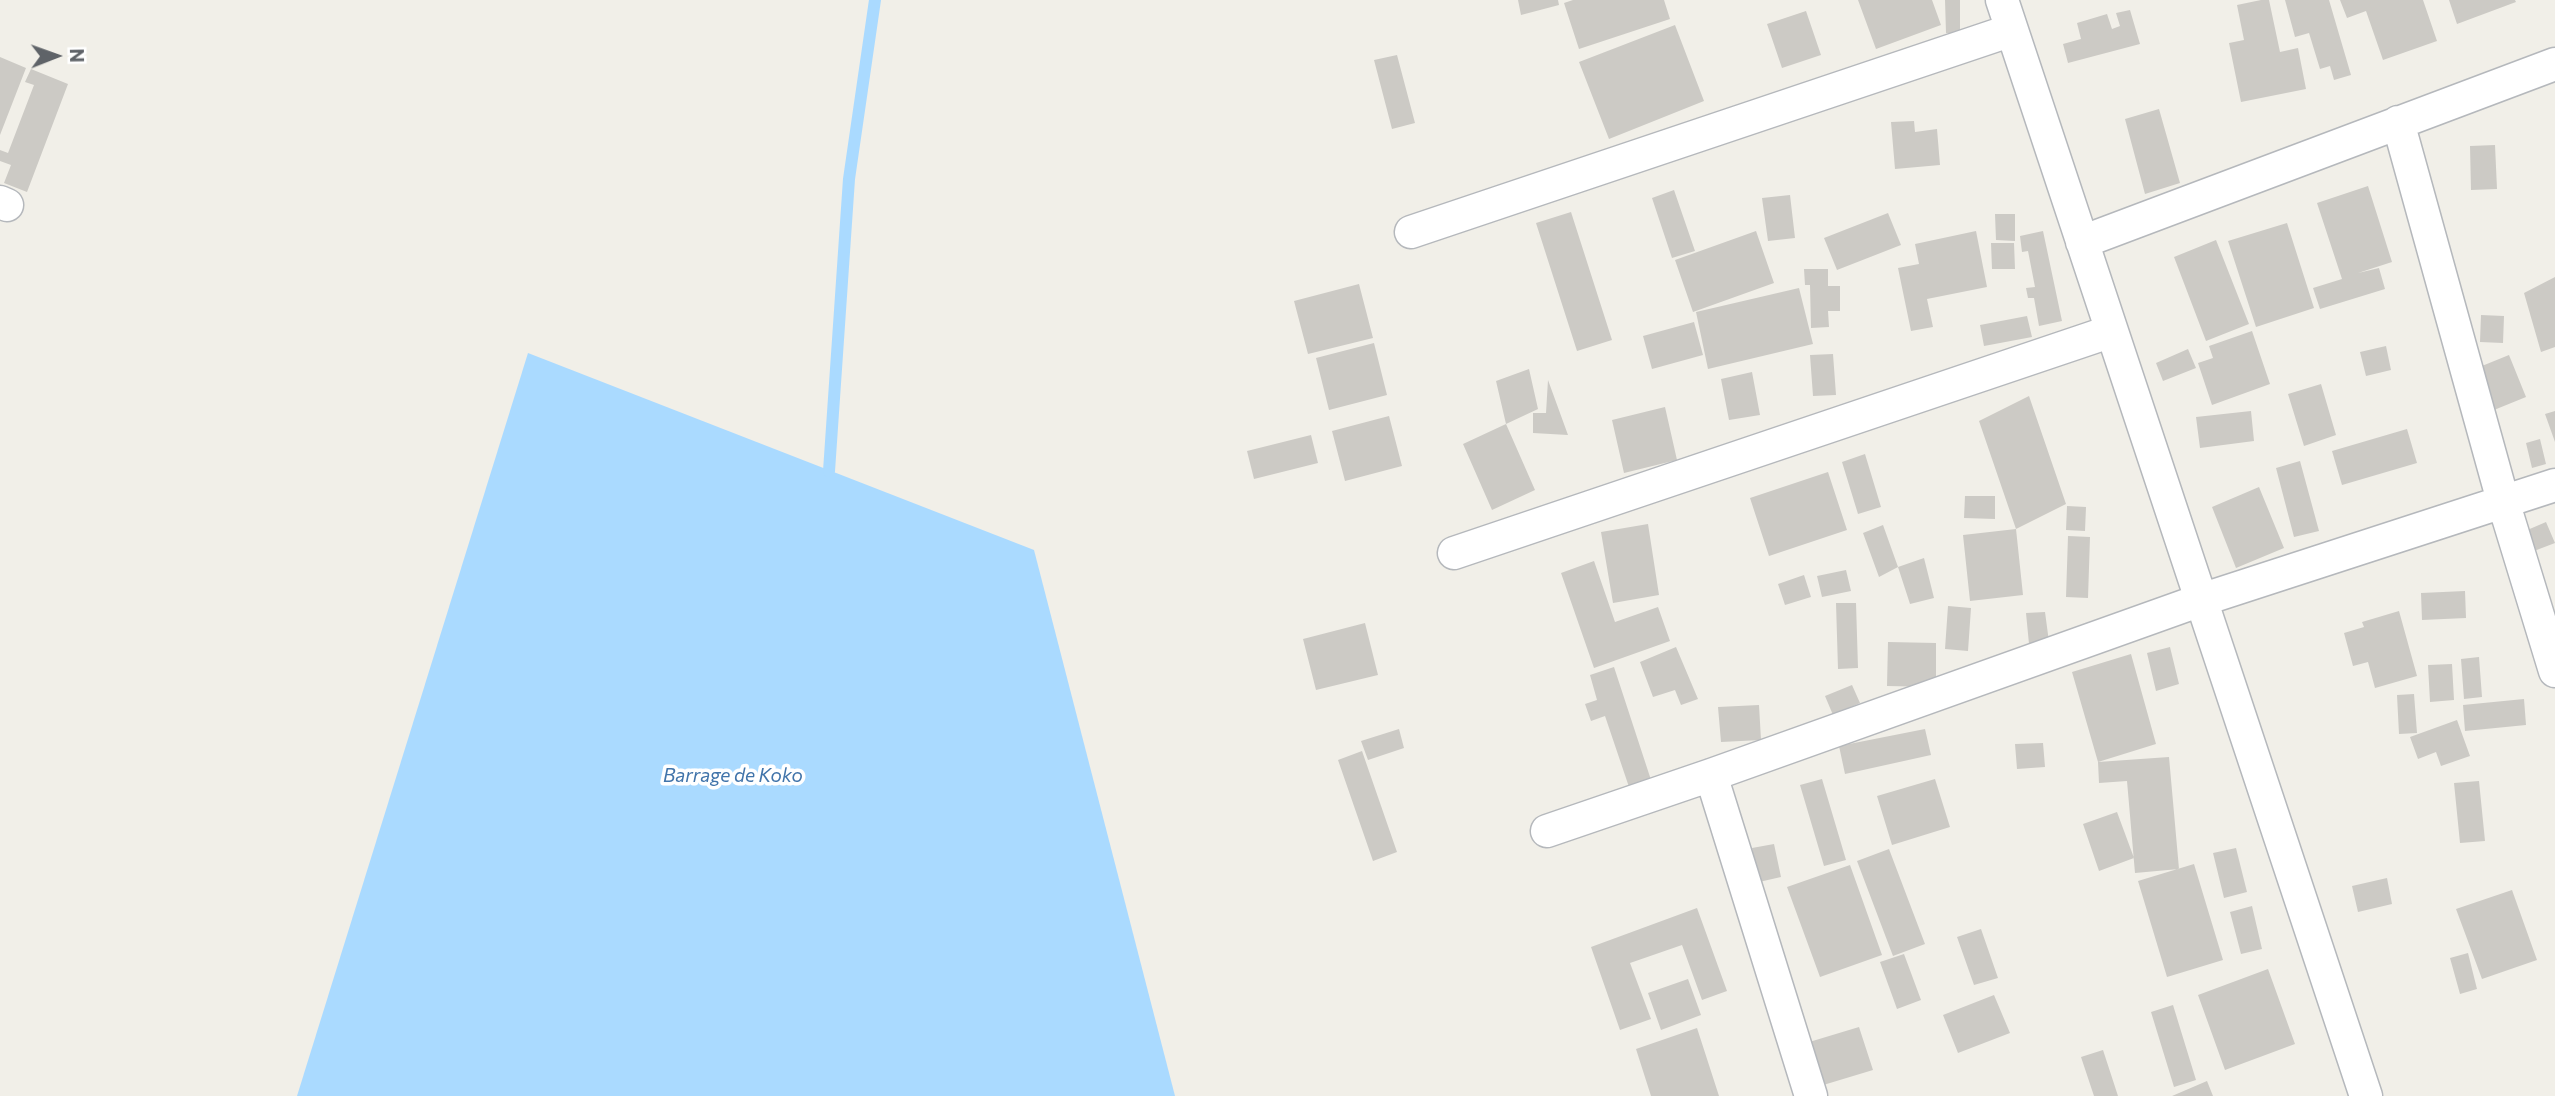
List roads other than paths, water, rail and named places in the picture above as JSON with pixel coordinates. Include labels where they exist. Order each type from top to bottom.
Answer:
[{"type":"street","points":[[2002,0],[2366,1096]]},
{"type":"street","points":[[1411,232],[2012,30]]},
{"type":"street","points":[[2082,242],[2555,64]]},
{"type":"street","points":[[2398,122],[2503,501],[2555,671]]},
{"type":"street","points":[[1454,553],[2112,331]]},
{"type":"street","points":[[1547,831],[2201,600],[2555,485]]},
{"type":"street","points":[[1711,775],[1811,1096]]},
{"type":"water","name":"Barrage de Koko","points":[[528,353],[1034,550],[1175,1096],[297,1096]]},
{"type":"waterway","points":[[829,471],[849,179],[875,0]]}]
